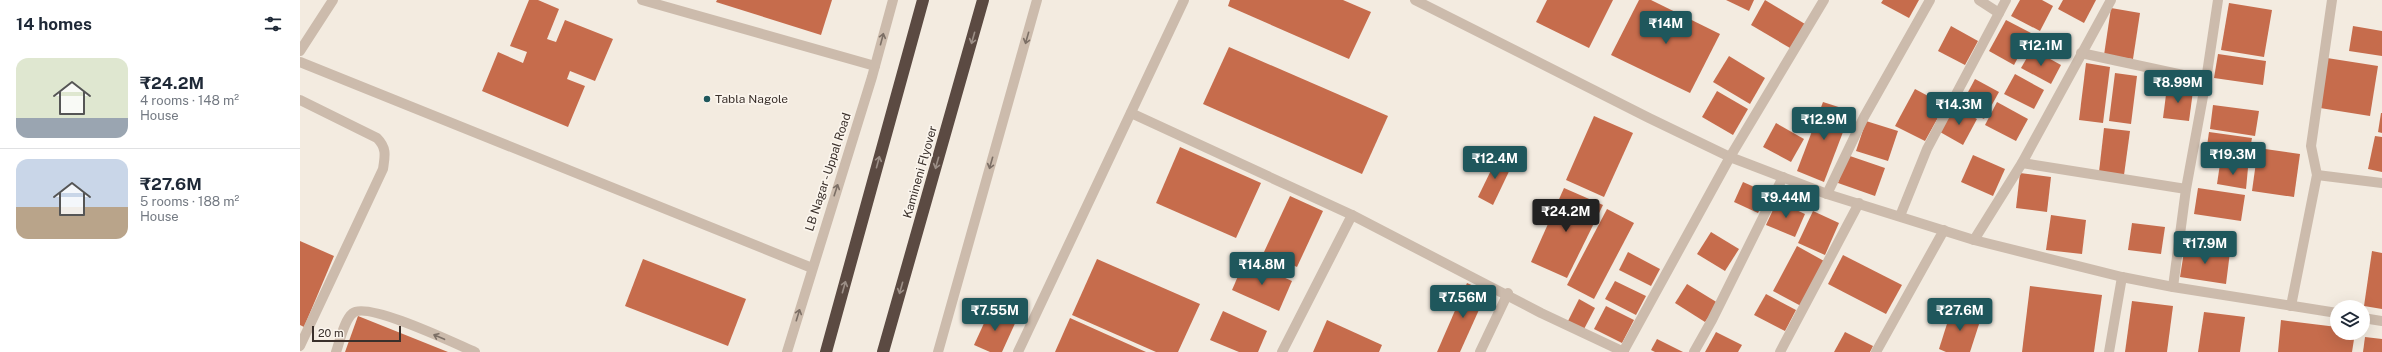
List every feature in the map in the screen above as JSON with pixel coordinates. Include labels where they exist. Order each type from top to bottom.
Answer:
[{"type":"highway","points":[[826,352],[923,0]]},
{"type":"highway","name":"Kamineni Flyover","points":[[883,352],[983,0]]},
{"type":"street","points":[[300,51],[333,0]]},
{"type":"street","points":[[642,0],[875,66]]},
{"type":"street","name":"LB Nagar - Uppal Road","points":[[786,352],[875,66],[893,0]]},
{"type":"street","points":[[938,352],[1037,0]]},
{"type":"street","points":[[1018,352],[1184,0]]},
{"type":"street","points":[[1415,0],[1649,118],[1730,157],[1827,194],[1974,240],[2122,277],[2173,288],[2330,312]]},
{"type":"street","points":[[1131,113],[1352,215],[1508,293],[1541,312],[1624,352],[1730,157],[1824,0]]},
{"type":"street","points":[[1827,194],[1864,117],[1930,0]]},
{"type":"street","points":[[1978,0],[1999,13]]},
{"type":"street","points":[[1900,216],[1927,149],[2006,0]]},
{"type":"street","points":[[1974,240],[2022,163],[2111,0]]},
{"type":"street","points":[[2173,288],[2186,189],[2206,80],[2218,0]]},
{"type":"street","points":[[2291,306],[2317,175],[2311,146],[2332,0]]},
{"type":"street","points":[[2081,53],[2206,80]]},
{"type":"street","points":[[300,62],[812,268]]},
{"type":"street","points":[[300,100],[377,138],[383,144],[386,152],[383,170],[300,346]]},
{"type":"street","points":[[2022,163],[2186,189]]},
{"type":"street","points":[[2317,175],[2382,183]]},
{"type":"street","points":[[1694,352],[1712,320],[1783,177]]},
{"type":"street","points":[[1780,352],[1859,203]]},
{"type":"street","points":[[1282,352],[1352,215]]},
{"type":"street","points":[[1876,352],[1944,230]]},
{"type":"street","points":[[2109,352],[2122,277]]},
{"type":"street","points":[[1480,352],[1508,293]]},
{"type":"street","points":[[336,352],[348,319],[354,312],[361,310],[383,314],[475,352]]},
{"type":"street","points":[[2370,319],[2382,321]]},
{"type":"building","points":[[529,0],[538,0],[559,9],[547,39],[556,42],[565,20],[613,39],[595,81],[570,71],[567,79],[585,86],[568,127],[482,91],[498,52],[523,63],[527,52],[510,46]]},
{"type":"building","points":[[717,0],[832,0],[821,35],[716,2]]},
{"type":"building","points":[[1230,0],[1343,0],[1371,12],[1349,59],[1228,6]]},
{"type":"building","points":[[1547,0],[1613,0],[1589,48],[1536,22]]},
{"type":"building","points":[[1639,0],[1651,0],[1720,34],[1690,93],[1611,55]]},
{"type":"building","points":[[1726,0],[1754,0],[1749,11]]},
{"type":"building","points":[[1765,0],[1805,24],[1790,48],[1751,25]]},
{"type":"building","points":[[1883,0],[1919,0],[1909,18],[1881,3]]},
{"type":"building","points":[[2020,0],[2042,0],[2053,6],[2040,31],[2011,16]]},
{"type":"building","points":[[2063,0],[2096,0],[2084,23],[2058,9]]},
{"type":"building","points":[[2229,3],[2272,10],[2264,57],[2221,50]]},
{"type":"building","points":[[2111,8],[2140,13],[2133,59],[2104,55]]},
{"type":"building","points":[[2006,20],[2031,33],[2014,65],[1989,51]]},
{"type":"building","points":[[1951,26],[1978,41],[1965,65],[1938,51]]},
{"type":"building","points":[[2353,26],[2382,31],[2382,56],[2349,51]]},
{"type":"building","points":[[1229,47],[1388,116],[1362,174],[1203,104]]},
{"type":"building","points":[[2032,49],[2061,65],[2051,84],[2021,68]]},
{"type":"building","points":[[2218,54],[2266,61],[2263,85],[2214,78]]},
{"type":"building","points":[[1729,56],[1765,78],[1750,104],[1713,82]]},
{"type":"building","points":[[2327,58],[2378,66],[2370,116],[2320,108]]},
{"type":"building","points":[[2086,63],[2110,67],[2103,123],[2079,120]]},
{"type":"building","points":[[2115,73],[2137,76],[2131,124],[2109,121]]},
{"type":"building","points":[[2015,74],[2044,90],[2034,109],[2004,94]]},
{"type":"building","points":[[1975,79],[1999,92],[1984,119],[1960,107]]},
{"type":"building","points":[[2167,87],[2193,91],[2189,121],[2163,118]]},
{"type":"building","points":[[1915,89],[1945,105],[1925,141],[1895,126]]},
{"type":"building","points":[[1717,91],[1748,109],[1733,135],[1702,117]]},
{"type":"building","points":[[1823,102],[1851,111],[1824,182],[1797,171]]},
{"type":"building","points":[[1997,102],[2028,119],[2016,141],[1985,125]]},
{"type":"building","points":[[2213,105],[2259,111],[2255,136],[2210,129]]},
{"type":"building","points":[[1954,107],[1977,119],[1963,145],[1940,132]]},
{"type":"building","points":[[2382,113],[2382,133],[2378,132]]},
{"type":"building","points":[[1594,116],[1633,133],[1604,197],[1566,180]]},
{"type":"building","points":[[1866,121],[1898,131],[1888,161],[1856,151]]},
{"type":"building","points":[[1776,123],[1804,139],[1791,162],[1763,147]]},
{"type":"building","points":[[2104,128],[2130,131],[2124,175],[2099,172]]},
{"type":"building","points":[[2209,132],[2252,138],[2247,167],[2205,160]]},
{"type":"building","points":[[2375,136],[2382,137],[2382,172],[2368,169]]},
{"type":"building","points":[[1180,147],[1261,183],[1236,238],[1156,203]]},
{"type":"building","points":[[2258,148],[2300,154],[2294,197],[2252,191]]},
{"type":"building","points":[[1847,155],[1885,168],[1875,196],[1838,183]]},
{"type":"building","points":[[1973,155],[2005,169],[1993,196],[1961,182]]},
{"type":"building","points":[[1498,156],[1513,163],[1493,205],[1478,197]]},
{"type":"building","points":[[2220,164],[2248,168],[2246,189],[2217,184]]},
{"type":"building","points":[[2020,173],[2051,177],[2047,212],[2016,208]]},
{"type":"building","points":[[1743,182],[1768,193],[1758,213],[1734,202]]},
{"type":"building","points":[[1564,188],[1603,205],[1567,278],[1531,262]]},
{"type":"building","points":[[2198,188],[2245,195],[2241,221],[2194,214]]},
{"type":"building","points":[[1290,196],[1323,211],[1297,267],[1264,252]]},
{"type":"building","points":[[1777,201],[1805,214],[1795,237],[1766,225]]},
{"type":"building","points":[[1607,209],[1634,223],[1594,299],[1567,285]]},
{"type":"building","points":[[1813,211],[1839,223],[1825,255],[1798,243]]},
{"type":"building","points":[[2051,215],[2086,220],[2082,254],[2046,250]]},
{"type":"building","points":[[2132,223],[2165,227],[2161,254],[2128,250]]},
{"type":"building","points":[[1711,232],[1739,249],[1725,271],[1697,254]]},
{"type":"building","points":[[300,241],[334,256],[304,327],[300,325]]},
{"type":"building","points":[[2185,245],[2230,252],[2226,284],[2180,277]]},
{"type":"building","points":[[1797,246],[1824,261],[1801,306],[1773,291]]},
{"type":"building","points":[[2372,251],[2382,253],[2382,309],[2370,307],[2370,300],[2365,300]]},
{"type":"building","points":[[1628,252],[1660,269],[1651,286],[1619,270]]},
{"type":"building","points":[[1843,255],[1902,285],[1886,314],[1828,284]]},
{"type":"building","points":[[643,259],[746,299],[728,346],[625,306]]},
{"type":"building","points":[[1097,259],[1200,304],[1178,352],[1156,352],[1072,315]]},
{"type":"building","points":[[1245,260],[1292,281],[1279,311],[1232,290]]},
{"type":"building","points":[[1615,281],[1646,296],[1636,315],[1605,299]]},
{"type":"building","points":[[1467,283],[1487,292],[1460,352],[1437,352]]},
{"type":"building","points":[[1687,284],[1718,303],[1705,322],[1675,303]]},
{"type":"building","points":[[2030,286],[2102,295],[2094,352],[2022,352]]},
{"type":"building","points":[[1766,294],[1796,310],[1785,331],[1754,315]]},
{"type":"building","points":[[1579,299],[1595,308],[1583,331],[1567,323]]},
{"type":"building","points":[[2132,301],[2173,306],[2167,352],[2125,352]]},
{"type":"building","points":[[1606,306],[1634,320],[1622,343],[1594,329]]},
{"type":"building","points":[[991,308],[1017,319],[1002,352],[990,352],[974,345]]},
{"type":"building","points":[[1952,308],[1981,318],[1970,352],[1946,352],[1939,349]]},
{"type":"building","points":[[1223,311],[1267,331],[1258,352],[1239,352],[1210,340]]},
{"type":"building","points":[[2204,312],[2245,317],[2240,352],[2198,352]]},
{"type":"building","points":[[358,316],[448,352],[345,352]]},
{"type":"building","points":[[1070,318],[1146,352],[1055,352]]},
{"type":"building","points":[[1327,320],[1382,345],[1379,352],[1313,352]]},
{"type":"building","points":[[2281,320],[2330,326],[2330,340],[2354,340],[2352,352],[2278,352]]},
{"type":"building","points":[[1716,332],[1742,345],[1738,352],[1705,352]]},
{"type":"building","points":[[1845,332],[1873,346],[1870,352],[1834,352]]},
{"type":"building","points":[[2370,338],[2382,339],[2382,352],[2363,352],[2365,340],[2370,340]]},
{"type":"building","points":[[1657,339],[1683,352],[1655,352],[1651,350]]},
{"type":"place","name":"Tabla Nagole","points":[[707,99]]}]
